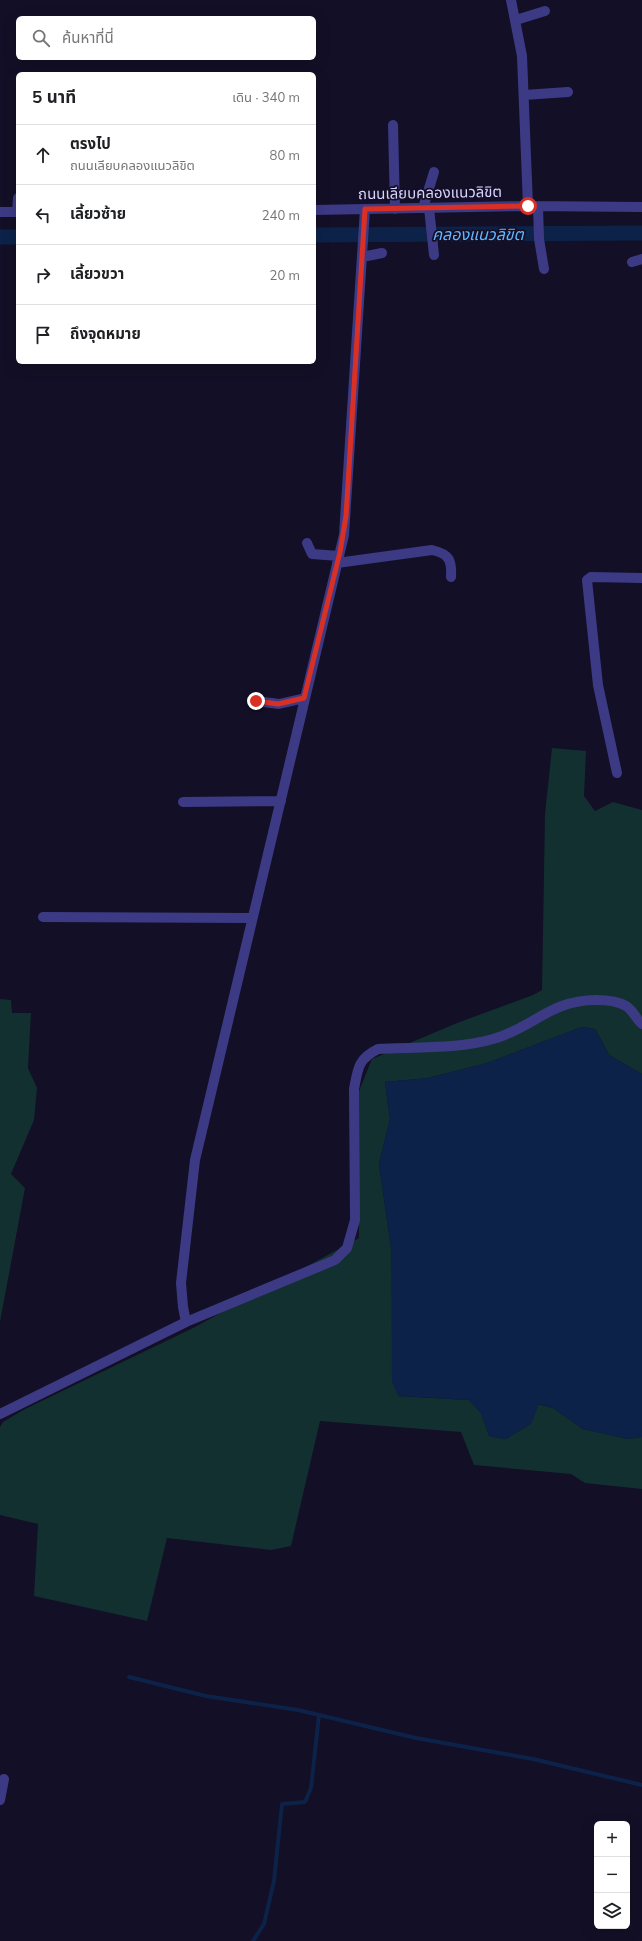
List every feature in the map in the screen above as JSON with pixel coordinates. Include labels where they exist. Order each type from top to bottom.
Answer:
[{"type":"street","points":[[511,0],[522,56],[533,206],[539,219],[539,240],[544,269]]},
{"type":"street","points":[[516,20],[545,11]]},
{"type":"street","points":[[524,95],[568,92]]},
{"type":"street","points":[[393,125],[395,209]]},
{"type":"street","points":[[434,172],[426,208],[430,221],[434,255]]},
{"type":"street","name":"ถนนเลียบคลองแนวลิขิต","points":[[316,210],[533,206],[642,207]]},
{"type":"street","points":[[186,1322],[181,1283],[195,1160],[281,801],[346,516],[365,209]]},
{"type":"street","points":[[0,212],[16,212]]},
{"type":"street","points":[[362,252],[382,253]]},
{"type":"street","points":[[632,262],[642,259]]},
{"type":"street","points":[[306,543],[312,554],[336,558],[432,550],[442,553],[449,558],[452,566],[451,577]]},
{"type":"street","points":[[617,773],[598,685],[587,580],[591,577],[642,578]]},
{"type":"street","points":[[256,701],[278,704],[304,698]]},
{"type":"street","points":[[183,802],[281,801]]},
{"type":"street","points":[[43,917],[252,918]]},
{"type":"street","points":[[0,1414],[186,1322],[335,1260],[347,1248],[355,1220],[354,1089],[358,1068],[366,1055],[378,1049],[477,1043],[494,1039],[512,1032],[558,1006],[583,1000],[608,1000],[626,1006],[642,1024]]},
{"type":"street","points":[[0,1800],[4,1779]]},
{"type":"green space","points":[[552,748],[586,751],[584,796],[595,811],[613,802],[642,810],[642,1074],[609,1055],[595,1029],[582,1027],[487,1063],[428,1078],[385,1082],[390,1119],[379,1164],[391,1248],[398,1396],[469,1400],[481,1413],[489,1436],[506,1439],[530,1424],[538,1404],[553,1408],[583,1429],[628,1439],[642,1437],[642,1489],[585,1483],[571,1474],[474,1465],[461,1432],[320,1421],[291,1546],[271,1550],[167,1538],[147,1621],[34,1596],[38,1524],[0,1515],[0,1427],[3,1422],[25,1409],[193,1328],[359,1238],[359,1091],[372,1059],[457,1023],[533,995],[542,990],[545,814]]},
{"type":"green space","points":[[0,999],[11,1000],[12,1013],[31,1013],[28,1068],[37,1088],[34,1120],[11,1174],[25,1188],[0,1322]]},
{"type":"water","points":[[582,1027],[595,1029],[609,1055],[642,1074],[642,1437],[628,1439],[583,1429],[553,1408],[539,1404],[531,1424],[506,1439],[489,1436],[481,1413],[469,1400],[398,1396],[392,1382],[391,1248],[379,1164],[390,1119],[385,1082],[428,1078],[487,1063]]},
{"type":"waterway","name":"คลองแนวลิขิต","points":[[316,235],[642,233]]},
{"type":"waterway","name":"คลองแนวลิขิต","points":[[0,237],[16,237]]},
{"type":"waterway","points":[[129,1677],[206,1696],[298,1710],[416,1738],[533,1759],[642,1785]]},
{"type":"waterway","points":[[253,1941],[264,1924],[274,1881],[282,1804],[305,1802],[311,1788],[319,1715]]},
{"type":"route","points":[[256,701],[278,704],[304,698],[344,535],[365,209],[528,206]]}]
